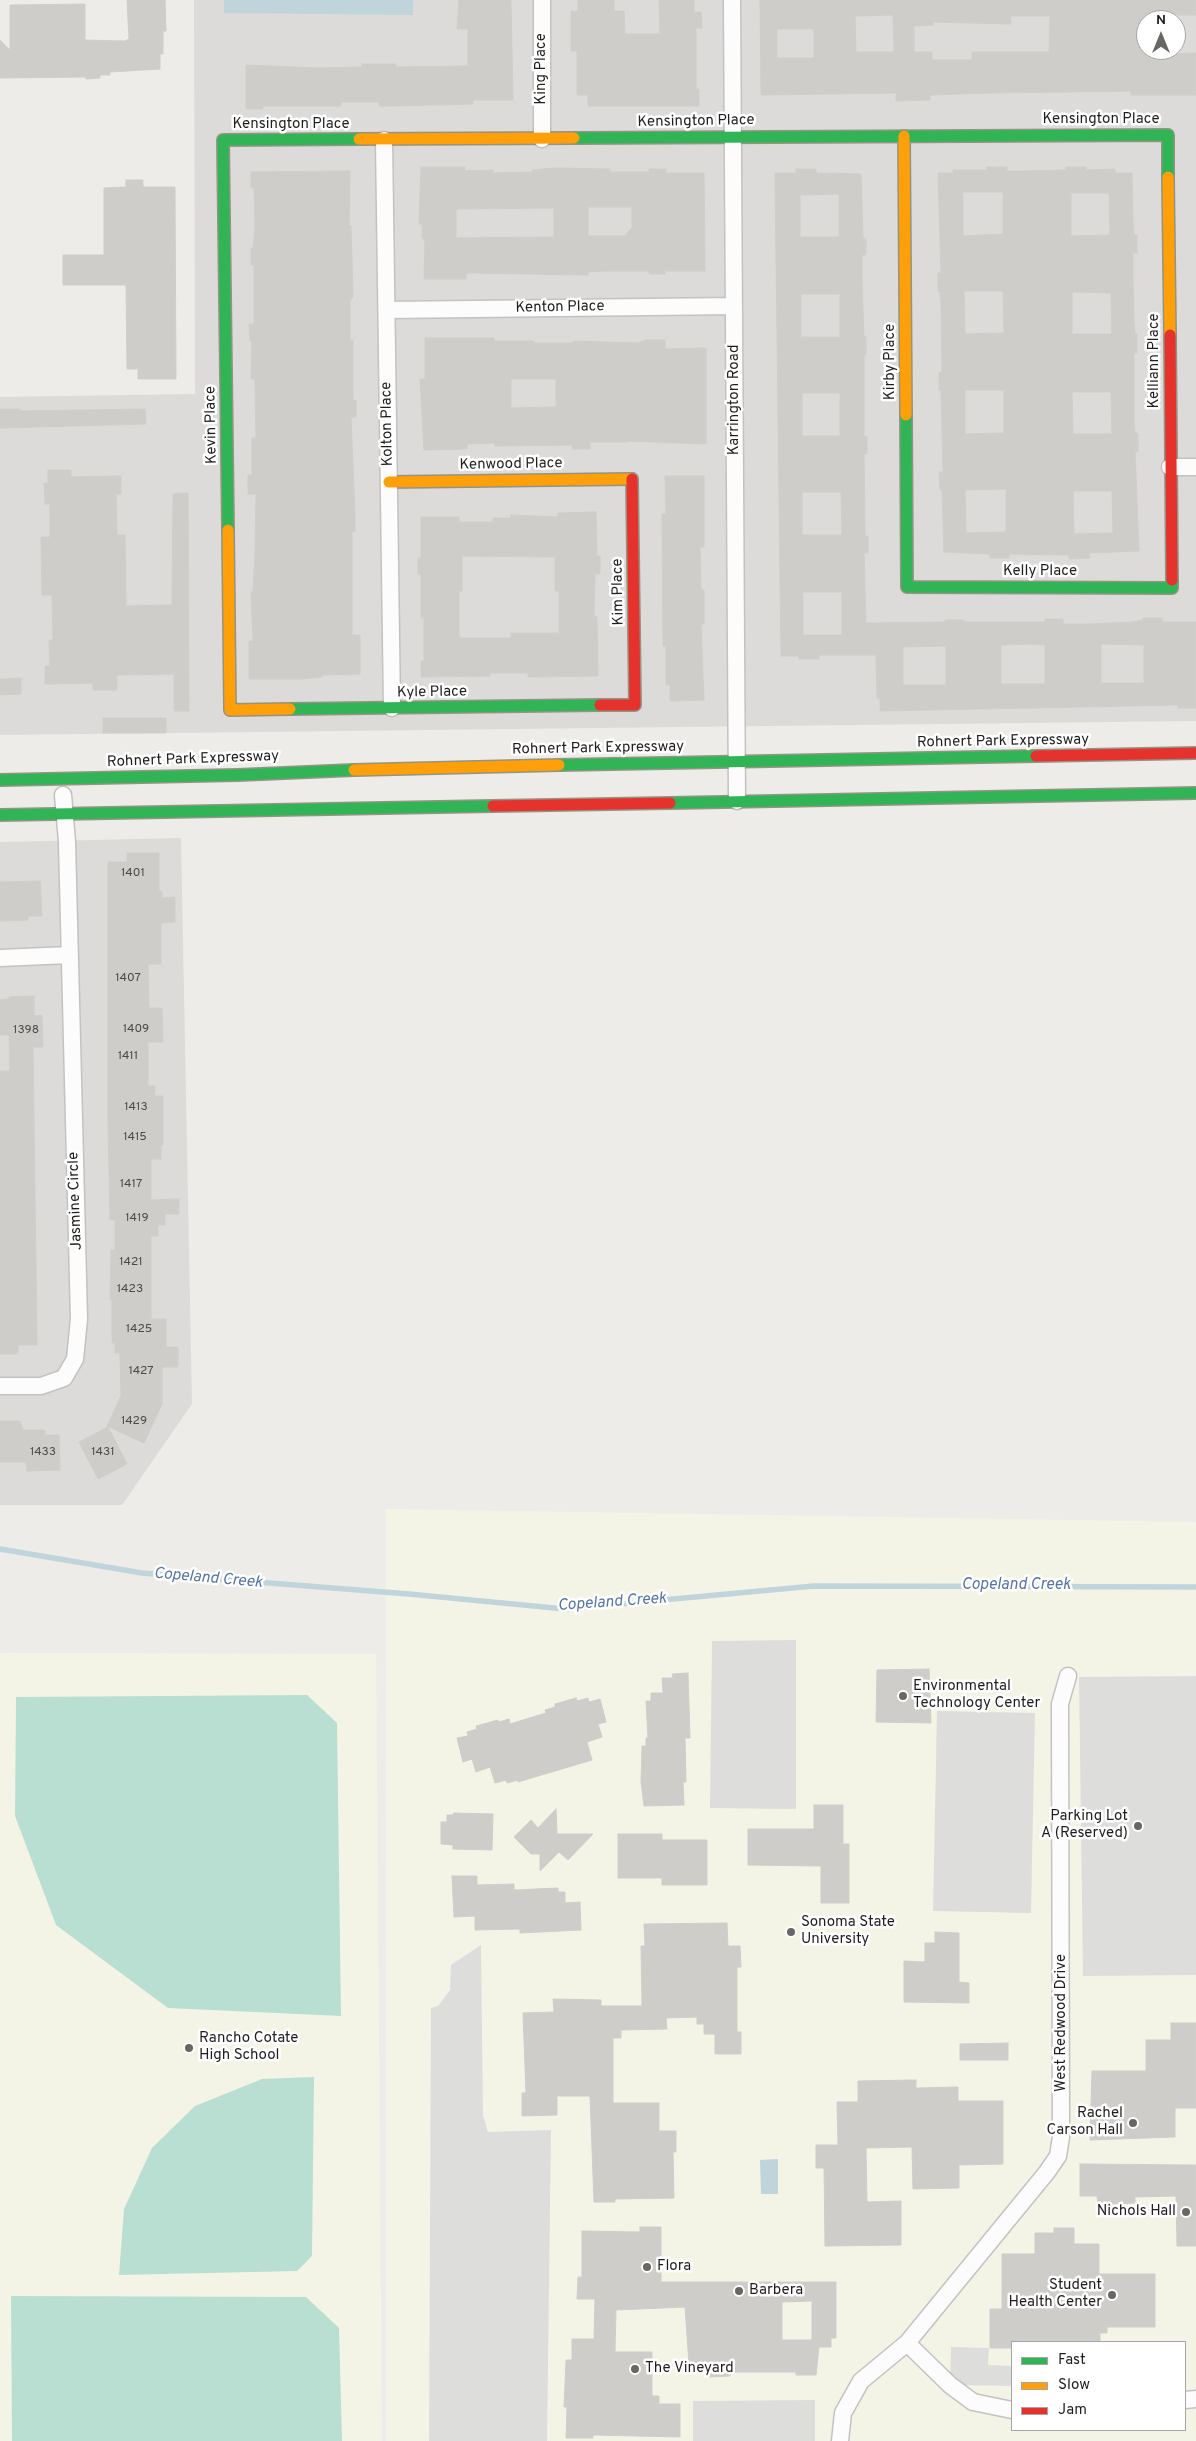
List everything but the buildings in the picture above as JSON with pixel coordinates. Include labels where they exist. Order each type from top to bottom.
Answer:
[{"type":"street","name":"King Place","points":[[542,0],[542,139]]},
{"type":"street","name":"Karrington Road","points":[[732,0],[737,801]]},
{"type":"street","name":"Kensington Place","points":[[223,140],[1168,135]]},
{"type":"street","name":"Kelliann Place","points":[[1168,135],[1172,588]]},
{"type":"street","name":"Kirby Place","points":[[904,136],[908,587]]},
{"type":"street","name":"Kevin Place","points":[[223,140],[230,710]]},
{"type":"street","name":"Kolton Place","points":[[384,140],[392,708]]},
{"type":"street","name":"Kenton Place","points":[[387,310],[734,306]]},
{"type":"street","points":[[1170,467],[1196,467]]},
{"type":"street","name":"Kenwood Place","points":[[389,482],[633,479]]},
{"type":"street","name":"Kim Place","points":[[633,479],[635,706]]},
{"type":"street","name":"Kelly Place","points":[[908,587],[1172,588]]},
{"type":"street","name":"Kyle Place","points":[[230,710],[635,706]]},
{"type":"street","name":"Rohnert Park Expressway","points":[[0,780],[238,775],[370,769],[1196,753]]},
{"type":"street","points":[[0,815],[1196,793]]},
{"type":"street","name":"Jasmine Circle","points":[[0,1386],[41,1386],[64,1378],[75,1359],[79,1319],[64,795]]},
{"type":"street","points":[[0,958],[69,955]]},
{"type":"street","name":"West Redwood Drive","points":[[840,2441],[843,2413],[861,2381],[907,2343],[1058,2156],[1061,2137],[1060,1704],[1068,1676]]},
{"type":"street","points":[[907,2343],[950,2385],[973,2402],[1011,2410]]},
{"type":"shaded area","points":[[194,0],[1196,0],[1196,721],[0,735],[0,397],[195,394]]},
{"type":"shaded area","points":[[181,838],[192,1404],[122,1505],[0,1505],[0,842]]},
{"type":"shaded area","name":"Sonoma State University","points":[[386,1509],[1196,1522],[1196,2441],[386,2441]]},
{"type":"shaded area","points":[[796,1640],[796,1809],[710,1808],[712,1641]]},
{"type":"shaded area","name":"Rancho Cotate High School","points":[[0,1653],[376,1654],[382,2441],[0,2441]]},
{"type":"shaded area","name":"Parking Lot A (Reserved)","points":[[1196,1676],[1196,1975],[1083,1976],[1079,1677]]},
{"type":"shaded area","points":[[937,1711],[1035,1713],[1031,1913],[933,1911]]},
{"type":"shaded area","points":[[481,1945],[483,2115],[488,2132],[551,2130],[547,2441],[429,2441],[431,2008],[438,2006],[450,1990],[451,1965]]},
{"type":"shaded area","points":[[951,2347],[989,2348],[988,2365],[1011,2366],[1011,2386],[950,2385]]},
{"type":"shaded area","points":[[815,2400],[815,2441],[693,2441],[693,2401]]},
{"type":"green space","points":[[307,1695],[337,1723],[341,2016],[168,2008],[56,1925],[15,1816],[16,1697]]},
{"type":"green space","points":[[314,2077],[312,2256],[297,2271],[119,2275],[124,2209],[152,2148],[195,2106],[262,2079]]},
{"type":"green space","points":[[11,2296],[306,2297],[339,2328],[342,2441],[12,2441]]},
{"type":"water","points":[[224,0],[413,0],[413,15],[224,13]]},
{"type":"water","points":[[778,2159],[778,2194],[761,2194],[760,2160]]},
{"type":"waterway","name":"Copeland Creek","points":[[0,1549],[142,1573],[409,1594],[565,1609],[814,1586],[1196,1587]]},
{"type":"traffic: fast","points":[[574,138],[1168,135],[1168,177]]},
{"type":"traffic: fast","points":[[228,530],[223,140],[359,139]]},
{"type":"traffic: fast","points":[[906,415],[907,587],[1172,588],[1172,580]]},
{"type":"traffic: fast","points":[[290,709],[600,705]]},
{"type":"traffic: fast","points":[[559,765],[1036,756]]},
{"type":"traffic: fast","points":[[0,780],[238,775],[354,770]]},
{"type":"traffic: fast","points":[[670,803],[1196,793]]},
{"type":"traffic: fast","points":[[0,815],[493,806]]},
{"type":"traffic: slow","points":[[904,136],[906,415]]},
{"type":"traffic: slow","points":[[359,139],[574,138]]},
{"type":"traffic: slow","points":[[1168,177],[1170,335]]},
{"type":"traffic: slow","points":[[389,482],[632,479]]},
{"type":"traffic: slow","points":[[228,530],[230,710],[290,709]]},
{"type":"traffic: slow","points":[[354,770],[559,765]]},
{"type":"traffic: jam","points":[[1170,335],[1172,580]]},
{"type":"traffic: jam","points":[[600,705],[635,705],[632,479]]},
{"type":"traffic: jam","points":[[1036,756],[1196,753]]},
{"type":"traffic: jam","points":[[493,806],[670,803]]},
{"type":"place","name":"Environmental Technology Center","points":[[903,1696]]},
{"type":"place","name":"Parking Lot A (Reserved)","points":[[1138,1826]]},
{"type":"place","name":"Sonoma State University","points":[[791,1932]]},
{"type":"place","name":"Rancho Cotate High School","points":[[189,2048]]},
{"type":"place","name":"Rachel Carson Hall","points":[[1133,2123]]},
{"type":"place","name":"Nichols Hall","points":[[1186,2212]]},
{"type":"place","name":"Flora","points":[[647,2267]]},
{"type":"place","name":"Barbera","points":[[739,2291]]},
{"type":"place","name":"Student Health Center","points":[[1112,2295]]},
{"type":"place","name":"The Vineyard","points":[[635,2369]]}]
